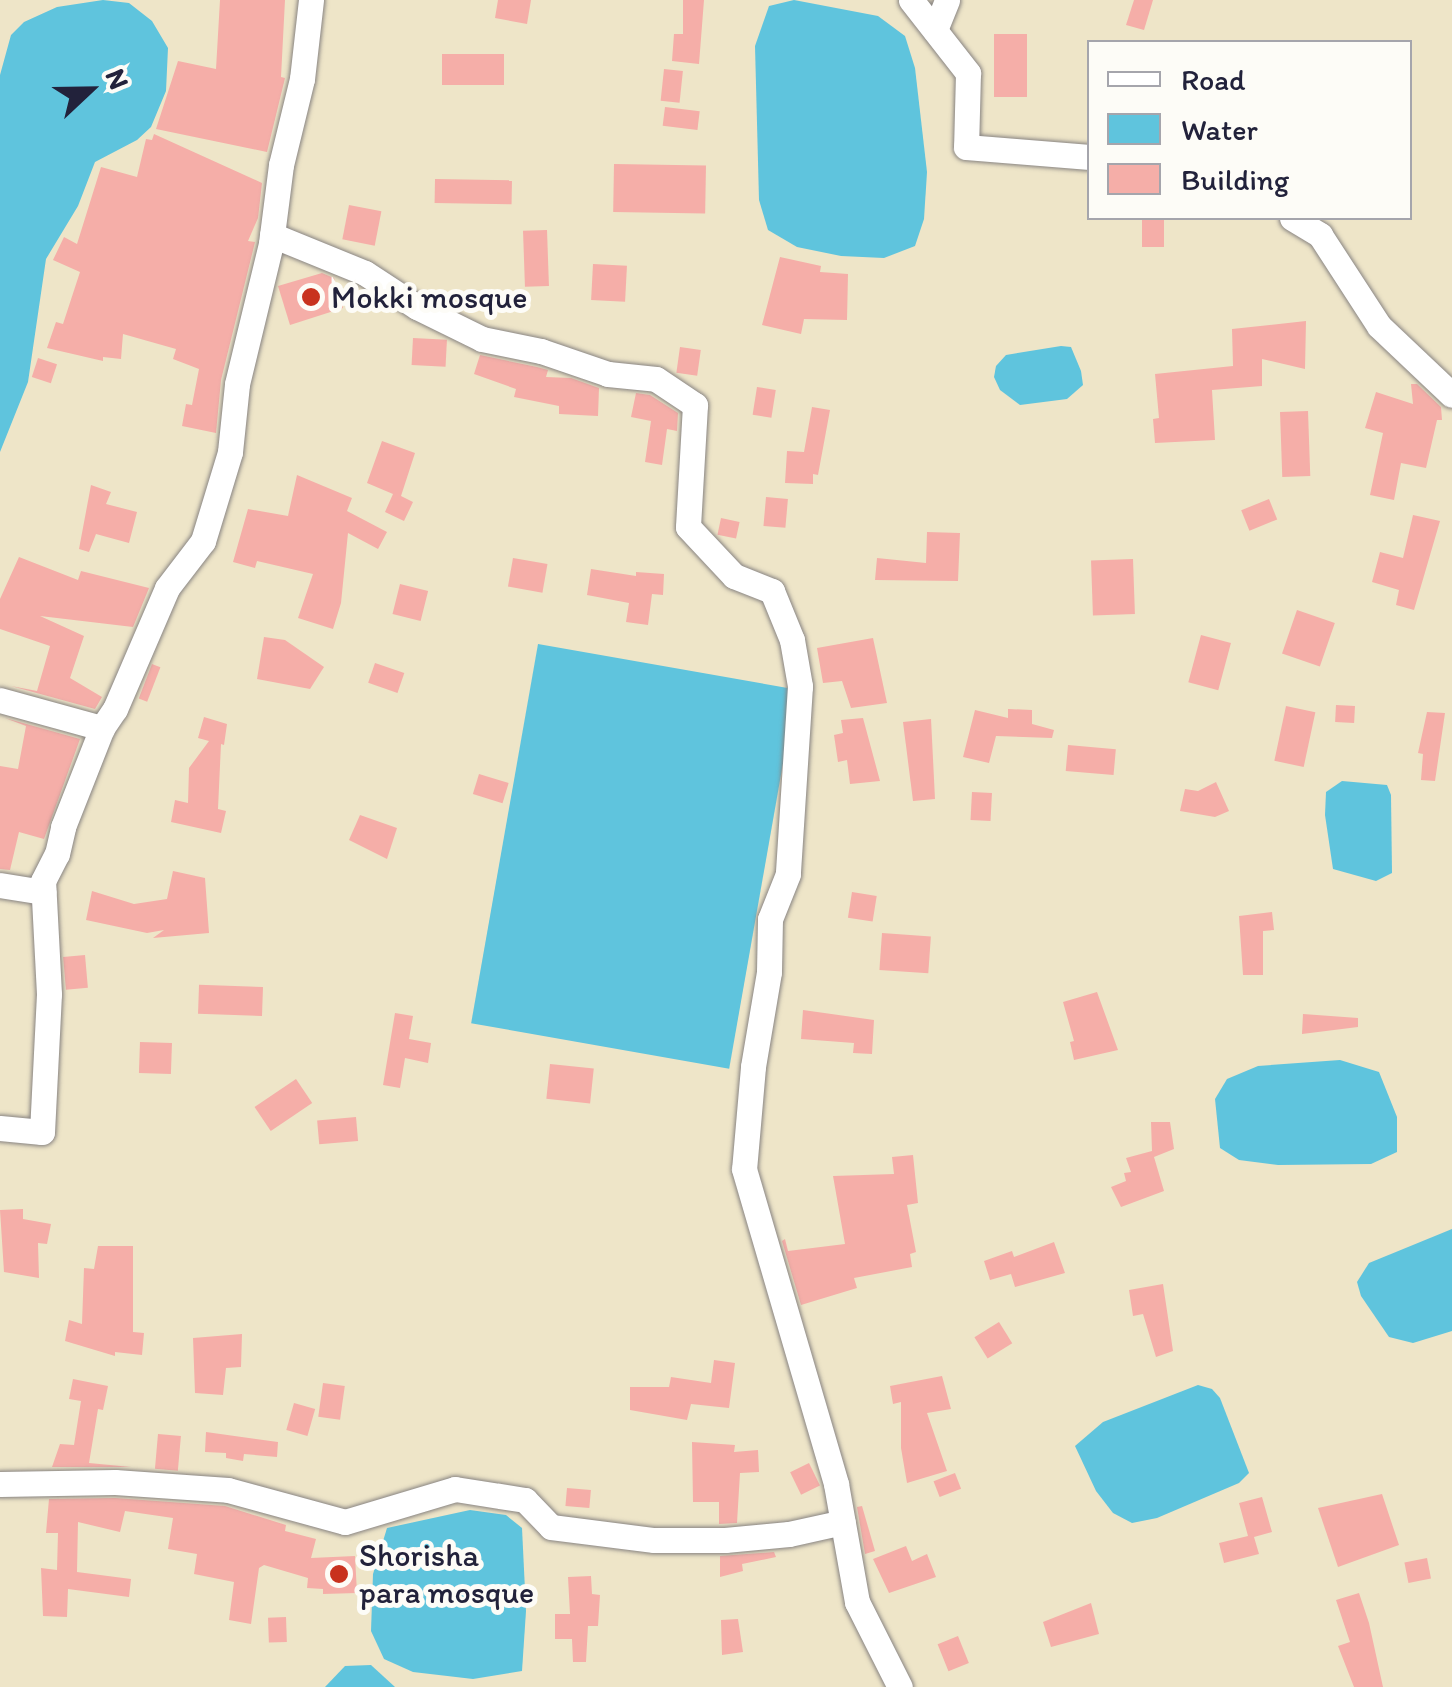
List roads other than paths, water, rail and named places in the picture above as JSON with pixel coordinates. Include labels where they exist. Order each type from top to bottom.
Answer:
[{"type":"street","points":[[0,1128],[42,1132],[49,994],[42,880],[57,854],[62,827],[102,728],[115,709],[166,588],[203,541],[230,452],[237,384],[302,79],[311,0]]},
{"type":"street","points":[[912,0],[968,73],[966,147],[1087,157]]},
{"type":"street","points":[[935,30],[947,0]]},
{"type":"street","points":[[1295,220],[1320,236],[1379,326],[1452,395]]},
{"type":"street","points":[[272,234],[364,274],[417,307],[482,339],[541,351],[608,374],[656,379],[695,405],[688,527],[734,576],[772,590],[792,640],[800,686],[788,874],[770,919],[769,972],[753,1067],[744,1170],[836,1484],[857,1602],[900,1687]]},
{"type":"street","points":[[0,700],[102,728]]},
{"type":"street","points":[[0,885],[43,892]]},
{"type":"street","points":[[0,1484],[115,1482],[228,1490],[345,1522],[455,1488],[525,1500],[552,1527],[654,1540],[726,1540],[843,1522]]},
{"type":"water","points":[[103,0],[129,3],[152,21],[168,48],[166,91],[151,127],[137,140],[95,162],[78,206],[46,259],[28,382],[0,452],[0,75],[11,35],[24,22],[57,7]]},
{"type":"water","points":[[794,0],[878,16],[905,36],[915,68],[927,172],[924,219],[915,246],[884,258],[841,256],[797,247],[768,230],[759,200],[755,46],[769,6]]},
{"type":"water","points":[[1071,347],[1083,385],[1067,399],[1020,405],[1000,390],[994,377],[996,366],[1006,355]]},
{"type":"water","points":[[538,644],[796,689],[729,1069],[471,1023]]},
{"type":"water","points":[[1342,781],[1387,785],[1391,795],[1392,873],[1376,881],[1333,869],[1325,815],[1326,792]]},
{"type":"water","points":[[1340,1060],[1379,1072],[1397,1117],[1397,1152],[1371,1164],[1278,1165],[1239,1160],[1220,1148],[1215,1099],[1227,1079],[1258,1066]]},
{"type":"water","points":[[1452,1229],[1452,1331],[1413,1343],[1389,1337],[1361,1296],[1357,1282],[1369,1263]]},
{"type":"water","points":[[1198,1385],[1212,1389],[1220,1398],[1249,1473],[1239,1483],[1157,1518],[1132,1523],[1113,1513],[1096,1491],[1075,1446],[1103,1422]]},
{"type":"water","points":[[470,1510],[506,1515],[522,1528],[526,1611],[522,1671],[473,1679],[413,1672],[384,1659],[371,1631],[373,1574],[387,1528]]},
{"type":"water","points":[[371,1665],[395,1687],[325,1687],[345,1666]]},
{"type":"place","name":"Mokki mosque","points":[[311,297]]},
{"type":"place","name":"Shorisha para mosque","points":[[339,1574]]}]
